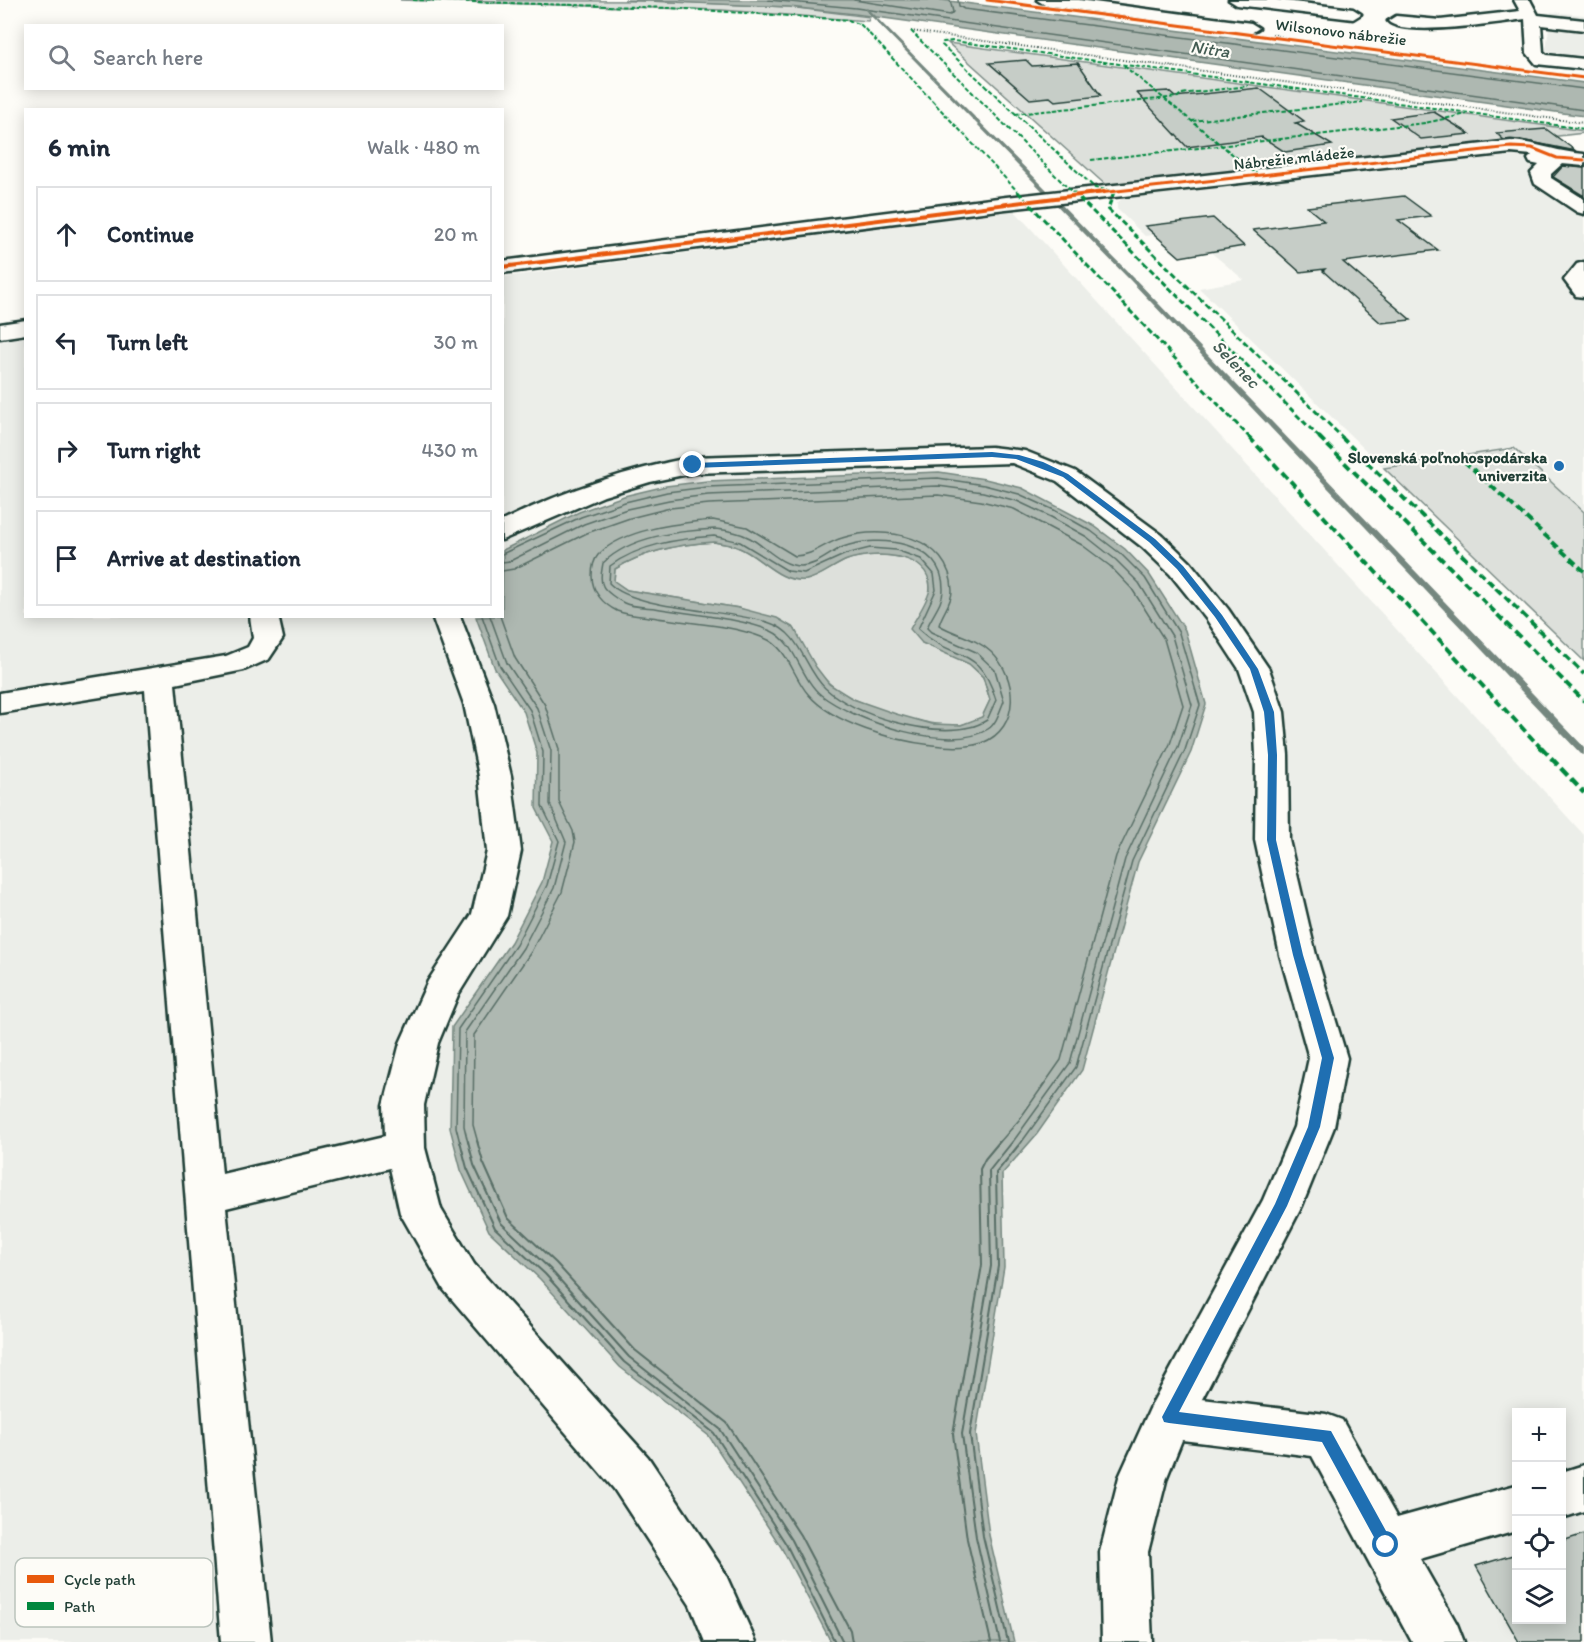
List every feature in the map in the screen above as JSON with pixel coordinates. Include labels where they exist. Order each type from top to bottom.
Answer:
[{"type":"street","name":"Wilsonovo nábrežie","points":[[1045,0],[1077,2],[1251,28]]},
{"type":"street","points":[[1237,0],[1353,15]]},
{"type":"street","points":[[1521,0],[1532,17],[1535,53],[1542,60],[1584,64]]},
{"type":"street","points":[[1158,15],[1192,4]]},
{"type":"street","points":[[1396,21],[1440,25],[1532,17],[1584,25]]},
{"type":"street","points":[[1553,40],[1555,22]]},
{"type":"street","name":"Nábrežie mládeže","points":[[504,267],[1006,203],[1511,147],[1532,148],[1557,158],[1584,160]]},
{"type":"street","points":[[1538,159],[1557,158]]},
{"type":"street","points":[[1557,158],[1541,173],[1542,180],[1584,208]]},
{"type":"street","points":[[1584,268],[1575,280],[1584,291]]},
{"type":"street","points":[[0,331],[24,327]]},
{"type":"street","points":[[504,531],[590,492],[634,476],[693,465],[992,454],[1016,456],[1066,476],[1152,541],[1180,568],[1218,615],[1254,669],[1269,712],[1272,755],[1272,840],[1298,955],[1328,1058],[1314,1127],[1281,1206],[1169,1417],[1143,1477],[1124,1552],[1127,1642]]},
{"type":"street","points":[[0,703],[234,664],[259,652],[268,638],[264,618]]},
{"type":"street","points":[[447,618],[479,704],[495,776],[504,851],[489,916],[441,991],[419,1044],[404,1106],[405,1148],[421,1213],[459,1277],[631,1473],[707,1588],[731,1642]]},
{"type":"street","points":[[159,678],[246,1642]]},
{"type":"street","points":[[204,1196],[405,1148]]},
{"type":"street","points":[[1169,1417],[1326,1436],[1439,1642]]},
{"type":"street","points":[[1566,1494],[1584,1488]]},
{"type":"street","points":[[1386,1545],[1512,1509]]},
{"type":"path","points":[[911,31],[1584,123]]},
{"type":"shaded area","points":[[400,0],[658,1],[789,7],[870,17],[868,21],[722,10]]},
{"type":"shaded area","points":[[1551,12],[1584,15],[1584,56],[1575,55],[1575,59],[1561,57],[1546,50]]},
{"type":"shaded area","points":[[948,43],[1584,131],[1584,133],[1109,188]]},
{"type":"shaded area","points":[[1518,152],[1522,155],[1533,154],[1540,161],[1540,169],[1531,175],[1584,212],[1584,512],[1514,449],[1384,468],[1199,288],[1244,280],[1195,239],[1159,234],[1145,236],[1117,209],[1117,203],[1124,197]]},
{"type":"shaded area","points":[[1014,210],[1584,835],[1584,1642],[0,1642],[0,341],[24,337],[24,618],[504,618],[504,277]]},
{"type":"shaded area","points":[[1514,448],[1584,512],[1584,661],[1384,468]]},
{"type":"shaded area","points":[[714,542],[745,551],[778,573],[796,580],[806,580],[822,574],[856,557],[893,556],[916,563],[924,570],[930,587],[922,643],[969,663],[983,677],[990,700],[982,717],[963,724],[947,725],[911,719],[872,707],[840,691],[823,677],[809,657],[794,628],[739,608],[627,590],[614,581],[615,569],[638,557],[676,547]]},
{"type":"water","name":"Nitra","points":[[624,0],[941,0],[1584,83],[1584,116],[855,14],[789,7]]},
{"type":"water","points":[[939,472],[985,479],[1022,488],[1094,526],[1125,549],[1149,574],[1185,630],[1206,704],[1191,752],[1138,862],[1082,1070],[1037,1134],[1002,1174],[1004,1267],[976,1434],[989,1535],[1014,1642],[831,1642],[781,1547],[709,1436],[620,1367],[540,1279],[489,1231],[461,1170],[450,1128],[452,1027],[511,942],[542,882],[553,841],[536,808],[537,753],[524,712],[495,669],[476,618],[504,618],[504,550],[579,512],[624,496],[666,486],[707,481]],"holes":[[[714,542],[734,546],[778,573],[796,580],[811,579],[847,560],[870,555],[897,557],[920,567],[927,576],[930,588],[925,603],[910,629],[922,643],[969,664],[983,677],[990,700],[982,717],[961,725],[932,724],[853,699],[829,684],[816,667],[794,628],[777,618],[739,608],[627,590],[614,581],[615,569],[650,553],[701,543]]]},
{"type":"building","points":[[1026,60],[1032,66],[1078,63],[1101,96],[1055,101],[1050,97],[1030,99],[989,63]]},
{"type":"building","points":[[1259,88],[1304,121],[1295,123],[1332,145],[1285,152],[1262,137],[1187,147],[1137,93],[1168,91],[1175,97]]},
{"type":"building","points":[[1434,112],[1470,134],[1421,139],[1391,118]]},
{"type":"building","points":[[1546,129],[1576,151],[1521,140],[1504,140],[1496,133]]},
{"type":"building","points":[[1563,166],[1584,168],[1584,196],[1553,177]]},
{"type":"building","points":[[1404,196],[1431,216],[1398,220],[1438,250],[1343,262],[1411,320],[1381,323],[1323,271],[1325,269],[1300,272],[1253,230],[1324,221],[1307,207]]},
{"type":"building","points":[[1213,218],[1244,246],[1180,257],[1145,226]]},
{"type":"building","points":[[1584,1534],[1584,1642],[1519,1642],[1476,1566],[1512,1555],[1512,1624],[1566,1624],[1566,1540]]},
{"type":"waterway","name":"Selenec","points":[[867,9],[1132,279],[1584,752]]},
{"type":"marked path","points":[[413,0],[670,8],[848,20],[861,25],[1584,793]]},
{"type":"marked path","points":[[911,31],[1584,701]]},
{"type":"marked path","points":[[1584,129],[954,41],[943,42],[942,45],[1095,188],[1114,191],[1108,209],[1584,674]]},
{"type":"marked path","points":[[1124,66],[1258,175]]},
{"type":"marked path","points":[[1015,114],[1178,97],[1181,94],[1248,86]]},
{"type":"marked path","points":[[1192,121],[1362,102]]},
{"type":"marked path","points":[[1091,160],[1425,123],[1467,114]]},
{"type":"marked path","points":[[1464,461],[1584,571]]},
{"type":"cycle path","points":[[987,0],[1584,78]]},
{"type":"cycle path","points":[[504,267],[1006,203],[1511,147],[1532,148],[1557,158],[1584,160]]},
{"type":"place","name":"Slovenská poľnohospodárska univerzita","points":[[1559,466]]},
{"type":"route","points":[[693,465],[992,454],[1016,456],[1040,464],[1066,476],[1152,541],[1180,568],[1218,615],[1254,669],[1269,712],[1272,755],[1272,840],[1298,955],[1328,1058],[1314,1127],[1281,1206],[1169,1417],[1326,1436],[1386,1545]]}]
